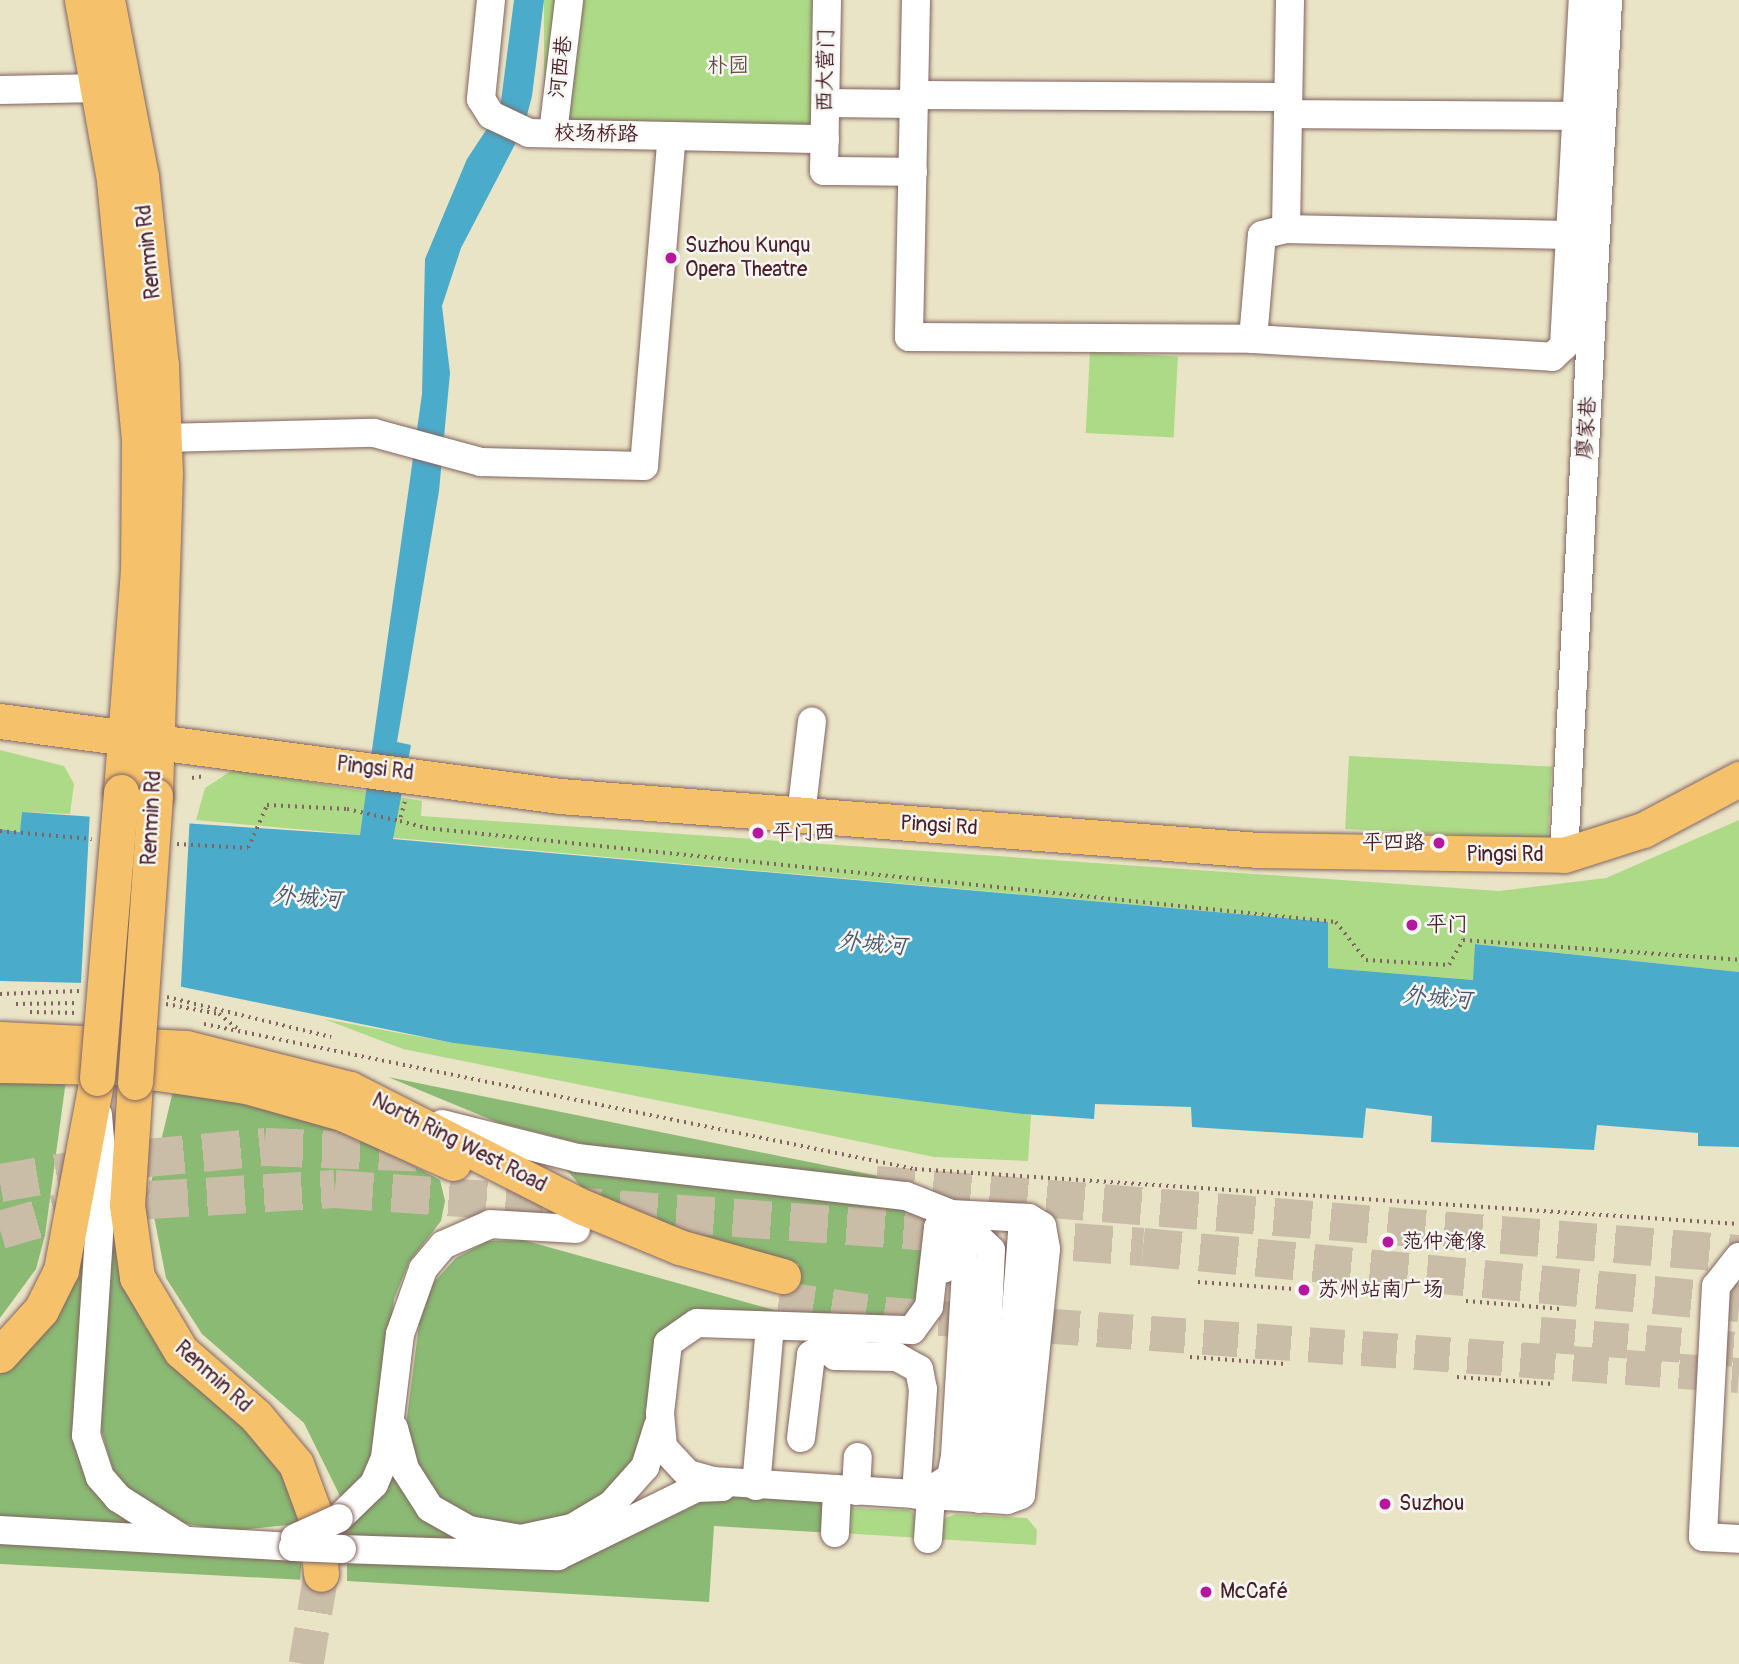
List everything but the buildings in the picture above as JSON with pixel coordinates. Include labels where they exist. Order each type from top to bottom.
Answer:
[{"type":"main road","name":"Renmin Rd","points":[[82,0],[100,88],[139,440],[141,735],[155,796],[127,1205],[137,1277],[180,1351],[256,1416],[296,1464],[332,1562]]},
{"type":"main road","name":"Renmin Rd","points":[[0,1355],[41,1310],[57,1281],[74,1222],[96,1085],[92,1008],[121,792],[141,735],[163,438],[141,176],[107,0]]},
{"type":"main road","name":"Pingsi Rd","points":[[0,721],[141,735],[560,796],[1259,850],[1564,855],[1643,830],[1739,779]]},
{"type":"main road","name":"North Ring West Road","points":[[0,1039],[186,1048],[315,1078],[412,1115],[583,1207],[679,1247],[777,1300]]},
{"type":"main road","name":"North Ring West Road","points":[[0,1065],[185,1073],[295,1099],[395,1135],[576,1229],[673,1269],[777,1300]]},
{"type":"street","name":"校场桥路","points":[[491,0],[481,99],[491,115],[541,133],[825,139]]},
{"type":"street","name":"河西巷","points":[[541,133],[569,0]]},
{"type":"street","name":"西大营门","points":[[827,0],[824,170],[913,172]]},
{"type":"street","points":[[916,0],[909,337],[1253,339],[1552,357],[1564,346],[1583,0]]},
{"type":"street","points":[[1286,229],[1290,0]]},
{"type":"street","name":"廖家巷","points":[[1564,855],[1608,0]]},
{"type":"street","points":[[0,90],[100,88]]},
{"type":"street","points":[[825,103],[914,100],[1288,106],[1576,116]]},
{"type":"street","points":[[163,438],[374,433],[481,462],[644,466],[672,136]]},
{"type":"street","points":[[1253,339],[1262,234],[1286,229],[1568,235]]},
{"type":"street","points":[[801,815],[812,722]]},
{"type":"street","points":[[96,1085],[103,1174],[86,1435],[100,1477],[118,1498],[184,1540]]},
{"type":"street","points":[[412,1115],[541,1152],[906,1196],[948,1233],[965,1254],[966,1269],[953,1471],[943,1486],[923,1495]]},
{"type":"street","points":[[1023,1218],[1039,1223],[1047,1243],[1027,1485],[1013,1500],[752,1485],[700,1478],[677,1466],[663,1447],[660,1413],[663,1362],[680,1329],[777,1300],[912,1330],[929,1307],[948,1233],[1023,1218]]},
{"type":"street","points":[[0,1530],[254,1543],[294,1542],[339,1518],[380,1472],[409,1298],[443,1245],[491,1224],[576,1229]]},
{"type":"street","points":[[928,1539],[923,1495],[923,1390],[912,1362],[826,1357],[812,1380],[804,1438],[811,1355],[826,1346],[910,1345],[935,1331],[948,1233]]},
{"type":"street","points":[[1739,1257],[1716,1286],[1703,1537],[1739,1539]]},
{"type":"street","points":[[752,1485],[777,1300]]},
{"type":"street","points":[[391,1415],[405,1469],[430,1507],[454,1525],[522,1539],[572,1528],[611,1505],[650,1458],[660,1413]]},
{"type":"street","points":[[835,1533],[858,1457]]},
{"type":"street","points":[[294,1542],[332,1562],[558,1556],[696,1488],[752,1485]]},
{"type":"path","points":[[192,778],[214,775]]},
{"type":"path","points":[[392,800],[405,802],[400,821]]},
{"type":"path","points":[[167,844],[248,848],[267,805],[347,809],[400,821],[1336,922],[1366,960],[1450,965],[1463,940],[1739,960]]},
{"type":"path","points":[[0,831],[99,840]]},
{"type":"path","points":[[16,993],[15,1013],[92,1008]]},
{"type":"path","points":[[139,999],[219,1014],[238,1030]]},
{"type":"path","points":[[16,1004],[92,1008]]},
{"type":"path","points":[[219,1014],[221,1007]]},
{"type":"path","points":[[188,1022],[915,1169],[1739,1224]]},
{"type":"path","points":[[1198,1282],[1294,1289]]},
{"type":"path","points":[[1466,1301],[1561,1308]]},
{"type":"path","points":[[1190,1357],[1286,1364]]},
{"type":"path","points":[[1457,1377],[1553,1384]]},
{"type":"green space","name":"朴园","points":[[544,0],[813,0],[813,129],[544,129]]},
{"type":"green space","points":[[1090,352],[1178,357],[1174,437],[1086,433]]},
{"type":"green space","points":[[0,750],[64,766],[74,784],[70,814],[22,812],[21,832],[0,829]]},
{"type":"green space","points":[[1349,756],[1552,767],[1548,840],[1345,829]]},
{"type":"green space","points":[[234,769],[422,801],[421,816],[1499,891],[1606,878],[1739,820],[1739,972],[1476,944],[1474,980],[1327,968],[1328,922],[196,820],[205,788]]},
{"type":"green space","points":[[324,1019],[453,1043],[1031,1115],[1028,1161],[934,1157],[403,1049]]},
{"type":"green space","points":[[388,1077],[918,1184],[611,1151],[499,1123]]},
{"type":"green space","points":[[66,1080],[45,1235],[36,1269],[0,1318],[0,1082]]},
{"type":"green space","points":[[174,1087],[349,1131],[440,1180],[445,1201],[441,1221],[409,1262],[394,1299],[373,1473],[341,1498],[304,1423],[202,1334],[166,1278],[149,1191]]},
{"type":"green space","points":[[566,1169],[893,1201],[932,1215],[926,1299],[910,1321],[684,1316],[662,1334],[651,1434],[618,1491],[540,1529],[461,1520],[421,1482],[406,1425],[420,1317],[434,1282],[456,1258],[488,1241],[523,1240],[785,1313],[799,1264],[675,1227],[583,1189]]},
{"type":"green space","points":[[81,1241],[89,1242],[76,1406],[114,1509],[141,1530],[0,1521],[0,1374],[50,1324]]},
{"type":"green space","points":[[108,1247],[119,1247],[145,1327],[265,1441],[307,1523],[230,1531],[182,1523],[135,1499],[113,1470],[99,1423]]},
{"type":"green space","points":[[389,1469],[400,1472],[494,1546],[341,1538],[342,1528]]},
{"type":"green space","points":[[716,1495],[822,1502],[832,1533],[714,1526],[709,1602],[347,1581],[347,1559],[534,1570],[577,1562]]},
{"type":"green space","points":[[850,1508],[909,1510],[918,1516],[921,1538],[840,1533]]},
{"type":"green space","points":[[956,1514],[1027,1518],[1037,1530],[1036,1545],[936,1539],[941,1520]]},
{"type":"green space","points":[[0,1539],[302,1555],[300,1580],[0,1564]]},
{"type":"water","name":"外城河","points":[[514,0],[544,0],[532,96],[524,127],[461,248],[442,306],[450,373],[439,491],[397,742],[411,745],[393,839],[1328,922],[1328,968],[1473,980],[1475,944],[1739,972],[1739,1147],[1698,1146],[1698,1133],[1597,1125],[1594,1150],[1431,1142],[1432,1116],[1366,1108],[1363,1138],[1192,1127],[1191,1107],[1095,1104],[1094,1119],[1023,1114],[453,1043],[173,985],[0,981],[0,829],[20,832],[22,812],[360,835],[422,394],[425,259],[467,159],[500,109]]},
{"type":"pier","points":[[90,811],[190,816],[181,989],[81,984]]},
{"type":"tunnel","points":[[0,1183],[146,1158],[265,1147],[432,1153]]},
{"type":"tunnel","points":[[876,1185],[1739,1254]]},
{"type":"tunnel","points":[[0,1230],[59,1213],[150,1200],[335,1189],[1143,1247],[1739,1303]]},
{"type":"tunnel","points":[[779,1298],[886,1314],[1739,1375]]},
{"type":"tunnel","points":[[1540,1334],[1739,1349]]},
{"type":"tunnel","points":[[306,1664],[321,1574]]},
{"type":"place","name":"Suzhou Kunqu Opera Theatre","points":[[671,258]]},
{"type":"place","name":"平门西","points":[[758,833]]},
{"type":"place","name":"平四路","points":[[1439,843]]},
{"type":"place","name":"平门","points":[[1412,925]]},
{"type":"place","name":"范仲淹像","points":[[1388,1242]]},
{"type":"place","name":"苏州站南广场","points":[[1304,1290]]},
{"type":"place","name":"Suzhou","points":[[1385,1504]]},
{"type":"place","name":"McCafé","points":[[1206,1592]]}]
